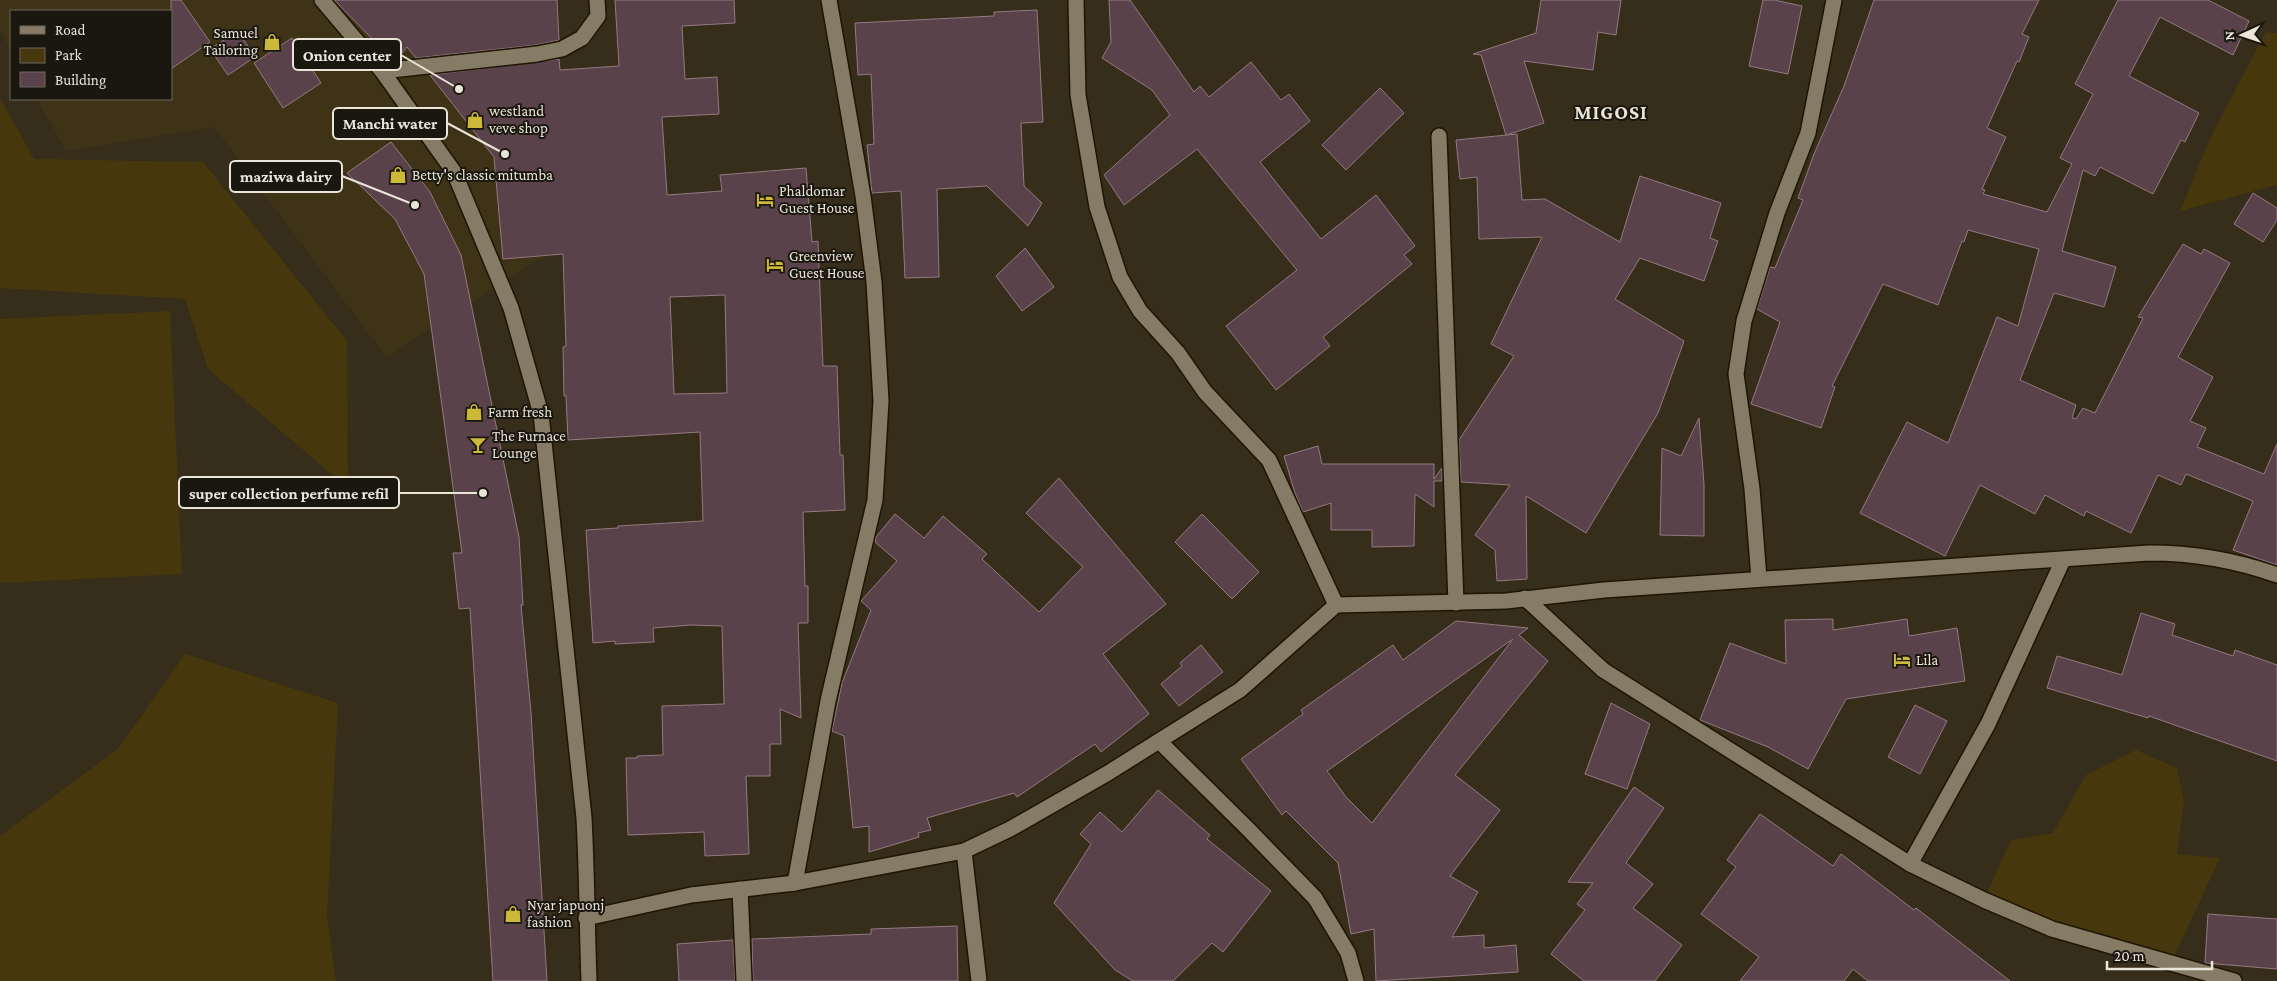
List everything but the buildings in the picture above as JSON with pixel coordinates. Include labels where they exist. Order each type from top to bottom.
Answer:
[{"type":"street","points":[[322,0],[382,71],[454,172],[511,308],[541,414],[584,818],[589,981]]},
{"type":"street","points":[[382,71],[562,50],[582,38],[598,16],[597,0]]},
{"type":"street","points":[[795,883],[828,701],[875,500],[881,400],[874,282],[863,196],[829,0]]},
{"type":"street","points":[[1076,0],[1078,95],[1097,207],[1120,277],[1140,311],[1178,353],[1205,392],[1269,460],[1336,605]]},
{"type":"street","points":[[1759,579],[1752,489],[1736,374],[1744,321],[1777,213],[1808,133],[1834,0]]},
{"type":"street","points":[[1439,136],[1456,602]]},
{"type":"street","points":[[586,918],[691,895],[795,883],[964,851],[1010,830],[1240,690],[1336,605],[1525,598],[1604,590],[1759,579],[2182,553],[2234,562],[2277,575]]},
{"type":"street","points":[[1910,864],[1988,724],[2063,560]]},
{"type":"street","points":[[1525,598],[1603,670],[1728,751],[1910,864],[1984,900],[2052,929],[2234,981]]},
{"type":"street","points":[[1159,741],[1315,898],[1348,953],[1356,981]]},
{"type":"street","points":[[964,851],[979,981]]},
{"type":"street","points":[[740,889],[744,981]]},
{"type":"shaded area","points":[[0,0],[468,0],[635,198],[386,357],[214,127],[66,151],[38,100],[172,100],[172,10],[10,10],[10,49],[0,30]]},
{"type":"green space","points":[[2266,32],[2277,33],[2277,185],[2180,211],[2213,132]]},
{"type":"green space","points":[[0,98],[34,159],[203,162],[347,341],[348,488],[208,369],[185,299],[0,288]]},
{"type":"green space","points":[[170,311],[182,574],[0,583],[0,319]]},
{"type":"green space","points":[[185,654],[338,703],[327,917],[336,981],[0,981],[0,836],[118,749]]},
{"type":"green space","points":[[2136,750],[2177,768],[2184,801],[2177,854],[2220,858],[2171,963],[1984,900],[2011,840],[2053,833],[2086,775]]},
{"type":"place","name":"Samuel Tailoring","points":[[272,42]]},
{"type":"place","name":"Onion center","points":[[459,89]]},
{"type":"place","name":"westland veve shop","points":[[475,120]]},
{"type":"place","name":"Manchi water","points":[[505,154]]},
{"type":"place","name":"Betty's classic mitumba","points":[[398,175]]},
{"type":"place","name":"Phaldomar Guest House","points":[[765,200]]},
{"type":"place","name":"maziwa dairy","points":[[415,205]]},
{"type":"place","name":"Greenview Guest House","points":[[775,265]]},
{"type":"place","name":"Farm fresh","points":[[474,412]]},
{"type":"place","name":"The Furnace Lounge","points":[[478,445]]},
{"type":"place","name":"super collection perfume refil","points":[[483,493]]},
{"type":"place","name":"Lila","points":[[1902,660]]},
{"type":"place","name":"Nyar japuonj fashion","points":[[513,914]]},
{"type":"district","name":"MIGOSI","points":[[1611,112]]}]
